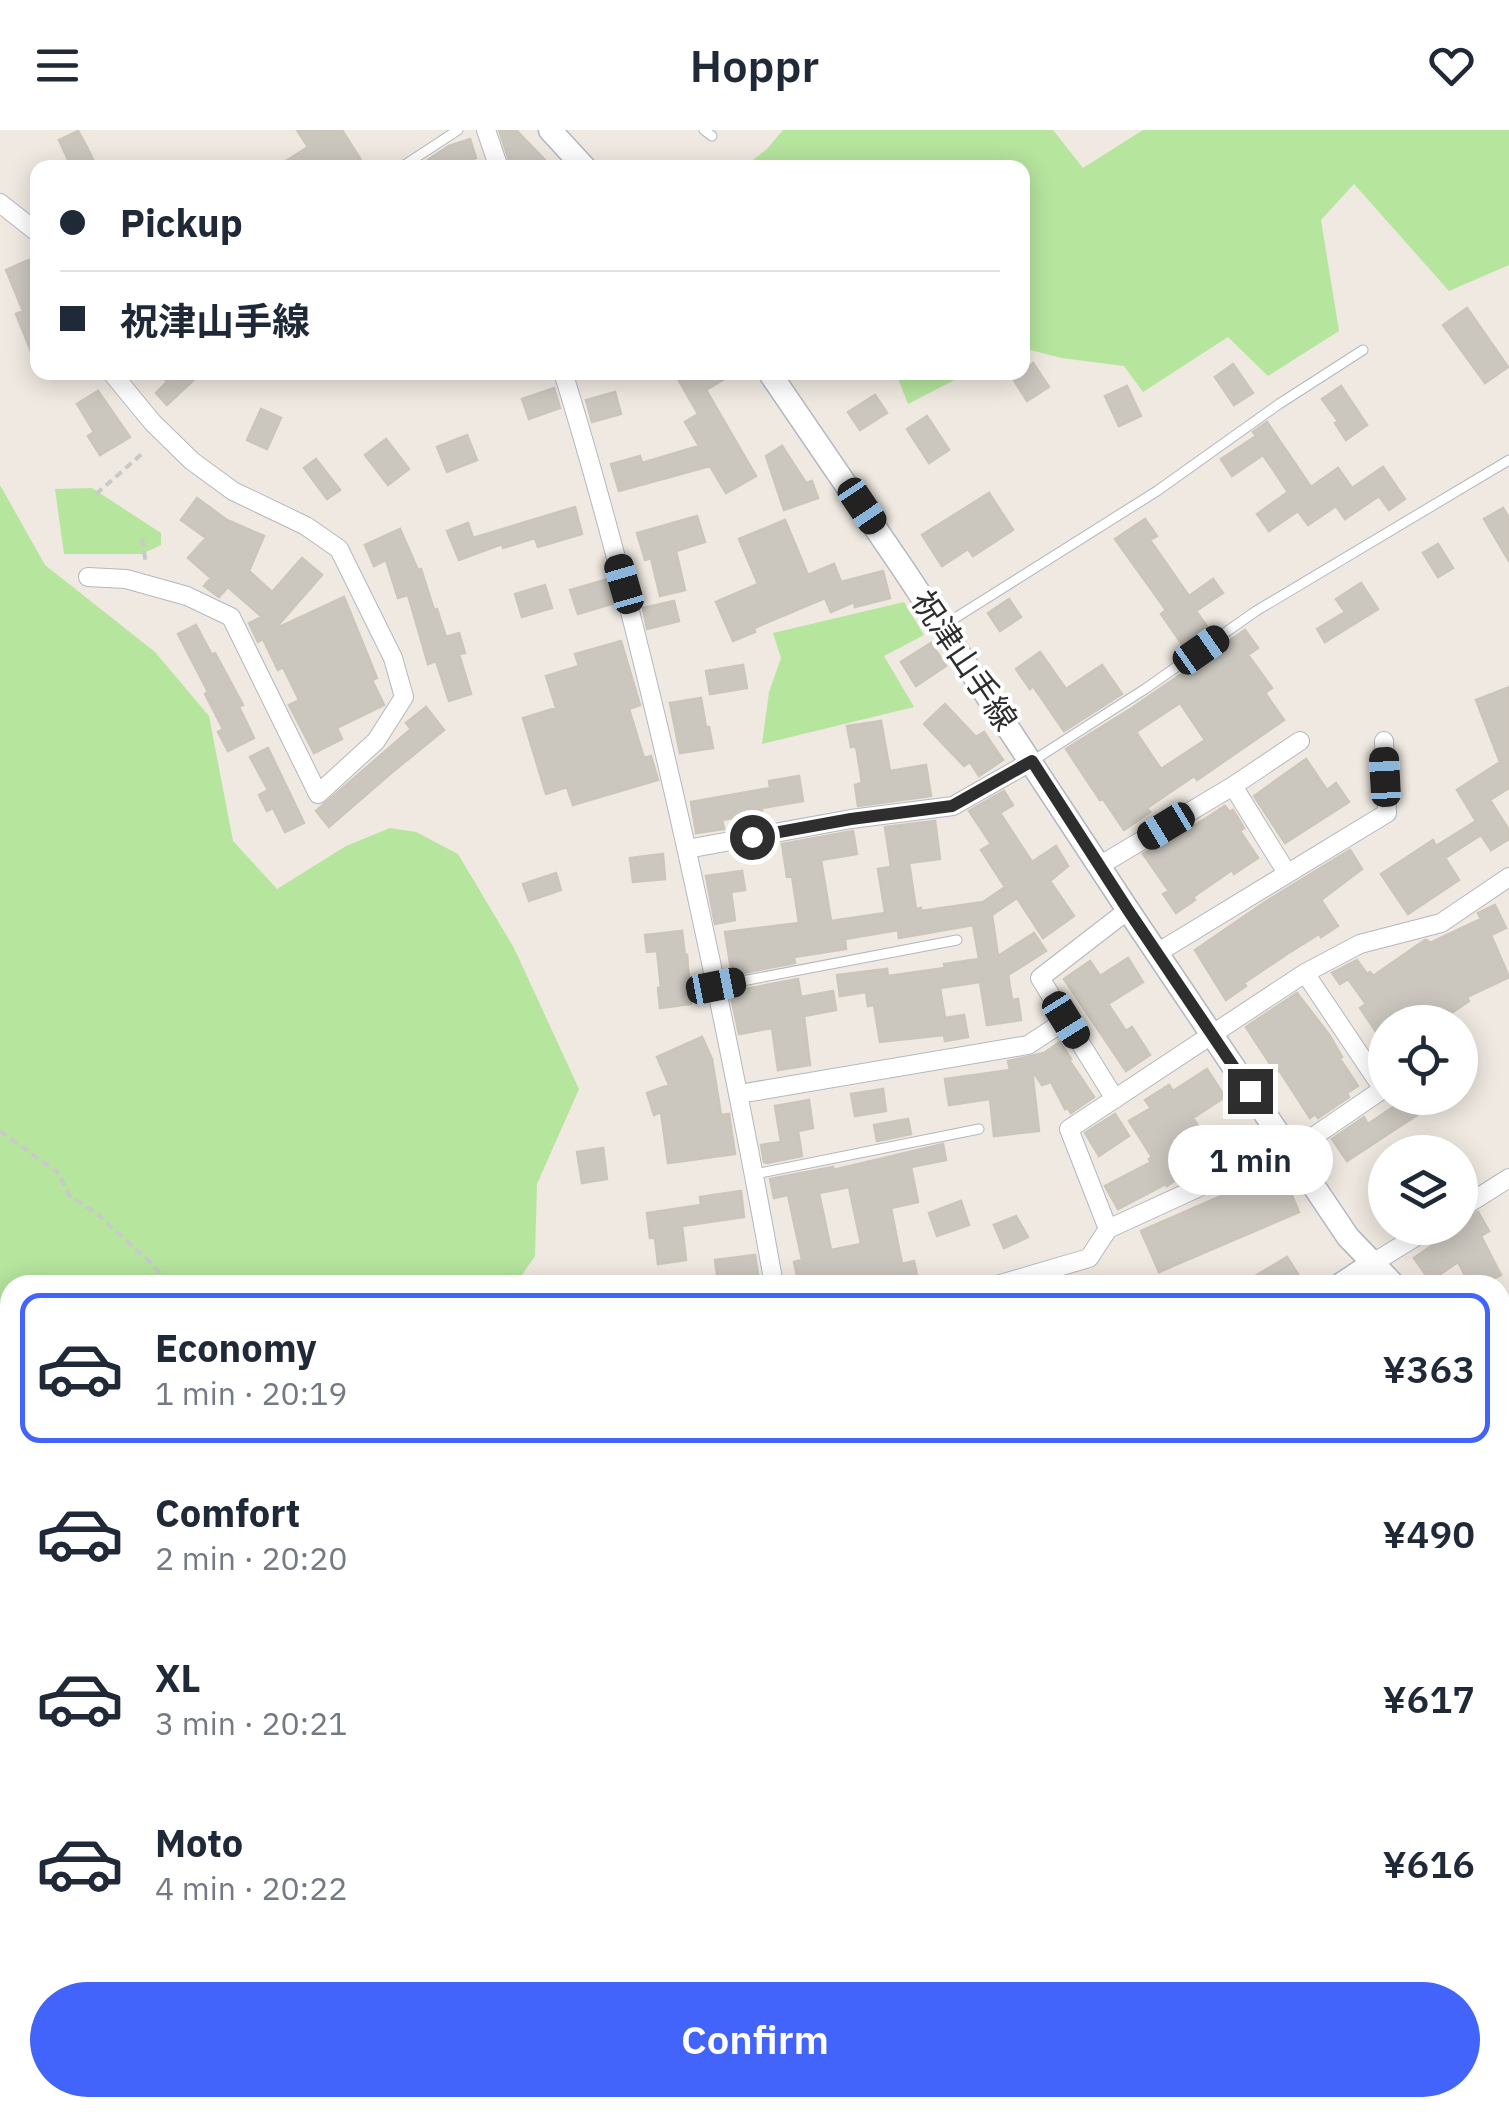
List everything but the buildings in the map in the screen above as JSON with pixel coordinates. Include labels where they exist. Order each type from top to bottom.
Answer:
[{"type":"street","points":[[486,130],[495,160]]},
{"type":"street","points":[[550,130],[578,160]]},
{"type":"street","points":[[0,203],[30,227]]},
{"type":"street","points":[[88,577],[126,579],[187,596],[230,617],[318,794],[376,741],[404,697],[393,658],[339,549],[306,526],[233,491],[192,461],[152,423],[117,380]]},
{"type":"street","points":[[565,380],[635,622],[739,1094],[772,1275]]},
{"type":"street","name":"祝津山手線","points":[[774,380],[1348,1237],[1382,1275]]},
{"type":"street","points":[[1100,866],[1300,741]]},
{"type":"street","points":[[1157,953],[1387,813],[1384,742]]},
{"type":"street","points":[[687,849],[851,819],[952,806],[1032,761]]},
{"type":"street","points":[[1233,786],[1287,874]]},
{"type":"street","points":[[1108,1229],[1068,1129],[1305,973],[1360,944],[1441,922],[1509,877]]},
{"type":"street","points":[[1115,1098],[1040,978],[1128,910]]},
{"type":"street","points":[[1032,1275],[1089,1258],[1108,1229],[1289,1149],[1383,1089],[1305,973]]},
{"type":"street","points":[[739,1094],[1028,1046],[1066,1020]]},
{"type":"street","points":[[1478,1198],[1509,1178]]},
{"type":"street","points":[[1386,1275],[1414,1245]]},
{"type":"lane","points":[[412,160],[458,130]]},
{"type":"lane","points":[[942,626],[1157,491],[1363,350]]},
{"type":"lane","points":[[1032,761],[1145,689],[1256,611],[1509,460]]},
{"type":"lane","points":[[716,986],[957,940]]},
{"type":"lane","points":[[754,1174],[979,1129]]},
{"type":"path","points":[[96,494],[144,453]]},
{"type":"path","points":[[142,539],[146,568]]},
{"type":"path","points":[[0,1130],[57,1172],[70,1196],[96,1213],[161,1275]]},
{"type":"green space","points":[[783,130],[1053,130],[1083,168],[1143,130],[1509,130],[1509,265],[1449,291],[1354,184],[1321,220],[1339,331],[1268,376],[1228,337],[1143,392],[1124,366],[1030,350],[1030,160],[753,160]]},
{"type":"green space","points":[[899,380],[954,380],[908,404]]},
{"type":"green space","points":[[0,485],[45,565],[155,652],[209,716],[233,841],[277,889],[346,846],[390,828],[416,832],[458,854],[514,948],[579,1089],[537,1184],[535,1256],[522,1275],[0,1275]]},
{"type":"green space","points":[[92,488],[161,533],[161,545],[142,554],[64,554],[55,489]]},
{"type":"green space","points":[[904,602],[924,635],[884,656],[914,707],[762,744],[769,692],[781,658],[773,633]]},
{"type":"route","points":[[752,837],[952,806],[1032,761],[1250,1091]]}]
